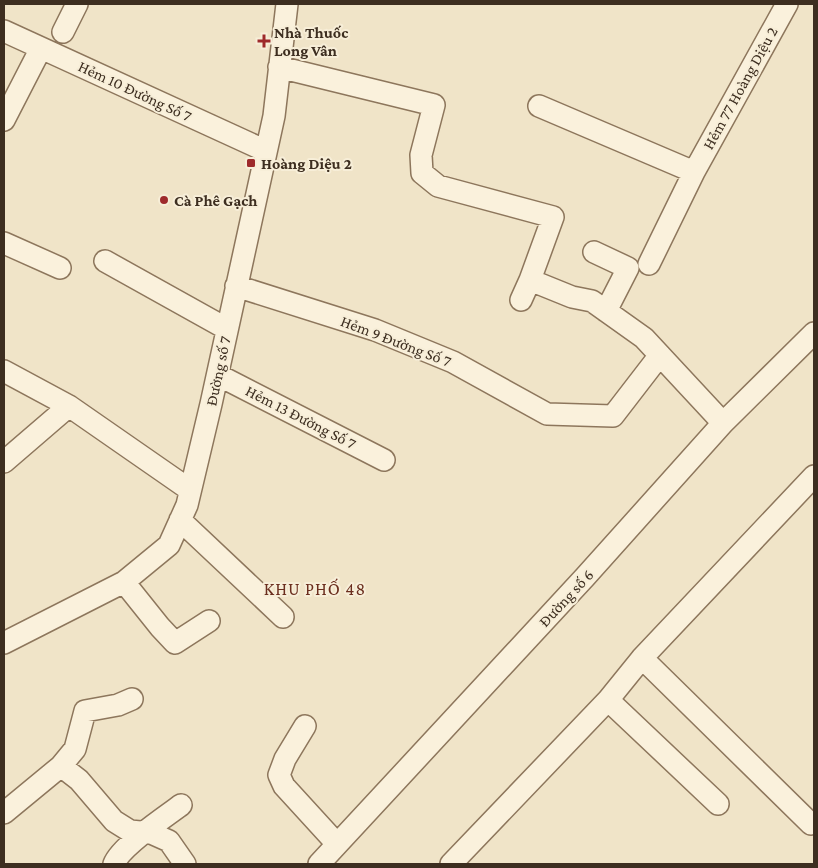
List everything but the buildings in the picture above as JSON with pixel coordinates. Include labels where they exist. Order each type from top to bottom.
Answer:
[{"type":"street","points":[[63,32],[77,4]]},
{"type":"street","name":"Đường số 7","points":[[4,643],[124,582],[170,545],[187,505],[218,374],[274,116],[286,4]]},
{"type":"street","name":"Hẻm 77 Hoàng Diệu 2","points":[[649,264],[694,172],[787,4]]},
{"type":"street","name":"Hẻm 10 Đường Số 7","points":[[4,31],[266,151]]},
{"type":"street","points":[[4,120],[41,48]]},
{"type":"street","points":[[280,68],[434,105],[421,155],[422,173],[438,186],[553,217],[521,300]]},
{"type":"street","points":[[539,106],[694,172]]},
{"type":"street","points":[[4,243],[60,268]]},
{"type":"street","points":[[594,252],[628,268],[606,311]]},
{"type":"street","points":[[105,261],[227,329]]},
{"type":"street","points":[[530,280],[572,297],[592,301],[644,338],[723,423]]},
{"type":"street","name":"Hẻm 9 Đường Số 7","points":[[236,286],[375,330],[444,358],[548,414],[613,416],[660,355]]},
{"type":"street","name":"Đường số 6","points":[[319,864],[578,584],[723,423],[814,333]]},
{"type":"street","points":[[4,370],[69,406],[190,490]]},
{"type":"street","name":"Hẻm 13 Đường Số 7","points":[[218,374],[384,460]]},
{"type":"street","points":[[4,462],[69,406]]},
{"type":"street","points":[[451,864],[608,700],[642,658],[814,476]]},
{"type":"street","points":[[180,520],[283,616]]},
{"type":"street","points":[[124,582],[160,628],[175,643],[209,621]]},
{"type":"street","points":[[642,658],[811,824]]},
{"type":"street","points":[[4,813],[61,766],[75,749],[85,711],[118,705],[132,700]]},
{"type":"street","points":[[608,700],[718,804]]},
{"type":"street","points":[[305,726],[285,759],[279,775],[284,786],[337,844]]},
{"type":"street","points":[[61,766],[79,780],[114,821],[130,831],[161,836],[169,841],[185,864]]},
{"type":"street","points":[[114,864],[143,833],[181,805]]},
{"type":"place","name":"Nhà Thuốc Long Vân","points":[[264,41]]},
{"type":"place","name":"Hoàng Diệu 2","points":[[251,163]]},
{"type":"place","name":"Cà Phê Gạch","points":[[164,200]]},
{"type":"district","name":"KHU PHỐ 48","points":[[315,589]]}]
